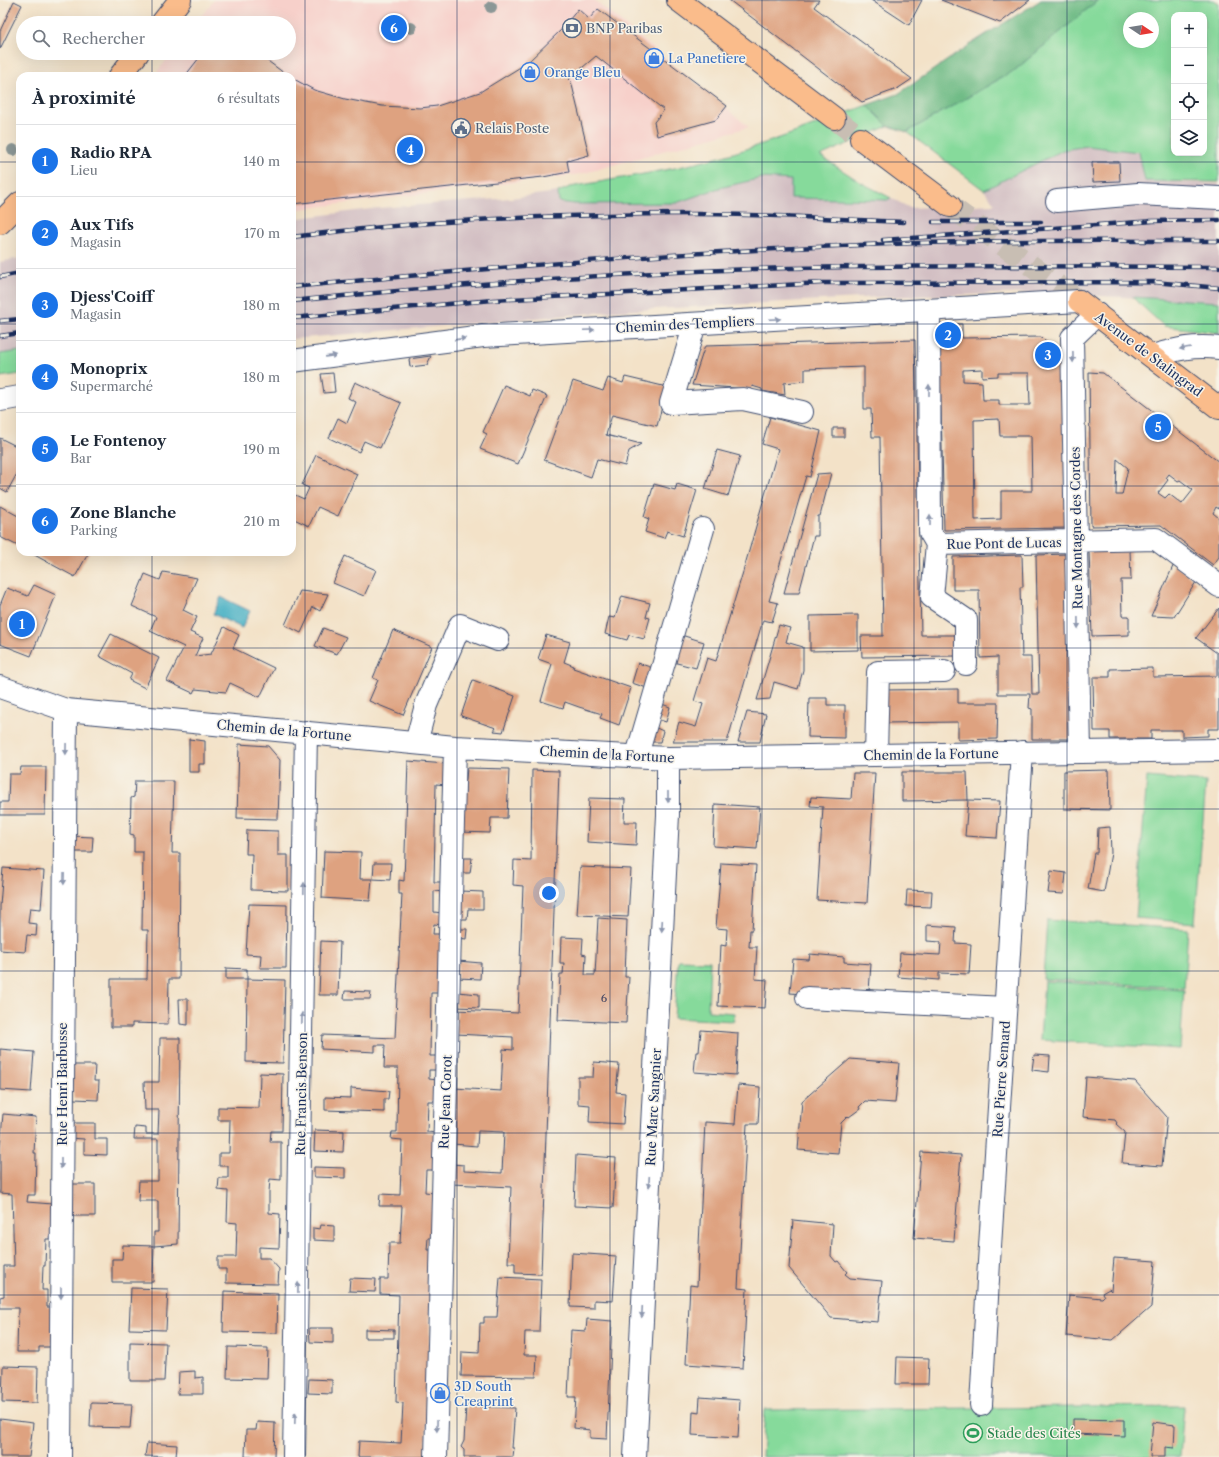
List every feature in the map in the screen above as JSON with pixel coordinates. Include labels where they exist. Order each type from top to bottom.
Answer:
[{"type":"main road","points":[[167,16],[180,0]]},
{"type":"main road","points":[[678,0],[834,118]]},
{"type":"main road","points":[[123,72],[133,60]]},
{"type":"main road","points":[[861,139],[950,206]]},
{"type":"main road","points":[[0,223],[16,207]]},
{"type":"main road","name":"Avenue de Stalingrad","points":[[1079,301],[1219,408]]},
{"type":"street","points":[[1057,201],[1138,194],[1219,198]]},
{"type":"street","name":"Chemin des Templiers","points":[[296,361],[483,336],[1079,301]]},
{"type":"street","name":"Rue Pont de Lucas","points":[[929,310],[930,532],[937,544],[1156,539],[1218,582]]},
{"type":"street","name":"Rue Montagne des Cordes","points":[[1080,752],[1072,338],[1097,314]]},
{"type":"street","points":[[696,324],[671,403],[743,399],[802,412]]},
{"type":"street","points":[[1152,356],[1185,347],[1200,346],[1219,348]]},
{"type":"street","points":[[0,400],[16,398]]},
{"type":"street","points":[[637,755],[703,529]]},
{"type":"street","points":[[937,544],[932,598],[966,620],[966,664]]},
{"type":"street","points":[[416,743],[426,705],[460,625],[498,640]]},
{"type":"street","points":[[876,755],[878,672],[944,670]]},
{"type":"street","name":"Chemin de la Fortune","points":[[0,687],[66,710],[306,732],[456,748],[637,755],[668,758],[1219,750]]},
{"type":"street","name":"Rue Henri Barbusse","points":[[60,1457],[66,710]]},
{"type":"street","name":"Rue Francis Benson","points":[[294,1457],[306,732]]},
{"type":"street","name":"Rue Jean Corot","points":[[436,1457],[456,748]]},
{"type":"street","name":"Rue Pierre Semard","points":[[982,1405],[989,1262],[1022,752]]},
{"type":"street","name":"Rue Marc Sangnier","points":[[635,1457],[668,815],[668,758]]},
{"type":"street","points":[[807,998],[1005,1008]]},
{"type":"shaded area","points":[[214,0],[594,0],[749,127],[581,174],[296,210],[296,72],[157,72],[167,60],[296,60],[296,16],[201,16]]},
{"type":"shaded area","points":[[1087,146],[1139,152],[1145,181],[1219,184],[1219,302],[1042,293],[879,297],[617,311],[296,339],[296,218],[379,208],[511,198],[558,192],[559,202],[719,188],[762,178],[791,180],[791,198],[887,200],[891,198],[910,208],[995,204],[984,190],[1063,150]]},
{"type":"shaded area","points":[[16,259],[16,352],[0,354],[0,262]]},
{"type":"green space","points":[[1041,0],[1098,0],[1015,70],[907,132],[888,126],[867,105],[898,94],[977,40]]},
{"type":"green space","points":[[1098,0],[1214,0],[1219,3],[1219,182],[1145,181],[1139,152],[1087,146],[1063,150],[984,190],[907,132],[1015,70]]},
{"type":"green space","points":[[867,105],[888,126],[820,156],[862,183],[891,198],[887,200],[791,198],[791,180],[762,178],[719,188],[676,203],[575,204],[559,202],[558,192],[570,187],[636,176],[724,156],[796,132]]},
{"type":"green space","points":[[1132,297],[1219,302],[1219,333],[1164,326]]},
{"type":"green space","points":[[16,352],[16,375],[0,377],[0,354]]},
{"type":"green space","points":[[1147,777],[1206,782],[1195,923],[1136,918]]},
{"type":"green space","points":[[1047,920],[1188,929],[1184,988],[1043,979]]},
{"type":"green space","points":[[678,960],[710,961],[708,1011],[734,1013],[734,1021],[674,1018]]},
{"type":"green space","points":[[1044,981],[1184,990],[1180,1049],[1040,1040]]},
{"type":"green space","name":"Stade des Cités","points":[[1184,1406],[1180,1457],[762,1457],[765,1410]]},
{"type":"water","points":[[221,597],[250,611],[242,628],[213,614]]},
{"type":"building","points":[[729,0],[819,0],[814,7],[912,79],[897,89],[862,102]]},
{"type":"building","points":[[871,0],[922,0],[909,25]]},
{"type":"building","points":[[941,0],[1030,0],[1000,23]]},
{"type":"building","points":[[14,1],[22,5],[0,49],[0,31]]},
{"type":"building","points":[[578,9],[589,19],[598,9],[727,106],[716,120],[657,136],[654,122],[664,110],[596,56],[569,79],[571,81],[589,155],[567,161],[569,172],[543,177],[296,204],[296,80],[314,90],[345,99],[382,106],[420,108],[437,106],[480,92],[527,63],[562,29]]},
{"type":"building","points":[[198,60],[266,60],[283,72],[188,72]]},
{"type":"building","points":[[1092,162],[1119,162],[1120,181],[1093,182]]},
{"type":"building","points":[[939,324],[962,324],[962,338],[1041,337],[1063,358],[1066,528],[944,530]],"holes":[[[982,369],[982,377],[998,376],[998,373],[1029,373],[1030,405],[999,405],[999,400],[983,400],[982,382],[963,381],[963,370]],[[999,419],[1000,436],[1031,436],[1032,491],[1001,491],[1001,519],[975,520],[974,420]]]},
{"type":"building","points":[[915,340],[921,635],[957,635],[957,656],[862,657],[861,636],[883,636],[880,437],[872,437],[871,409],[864,409],[864,367],[805,369],[805,381],[784,383],[785,395],[762,391],[762,389],[752,386],[751,389],[692,385],[705,346]]},
{"type":"building","points":[[431,356],[427,365],[410,367],[409,359]]},
{"type":"building","points":[[1089,372],[1103,373],[1219,462],[1219,509],[1216,507],[1213,513],[1219,518],[1219,557],[1213,565],[1161,525],[1091,526]],"holes":[[[1117,459],[1128,468],[1122,495],[1116,495]],[[1169,474],[1193,490],[1182,504],[1169,494],[1165,498],[1158,493],[1168,480],[1166,478]]]},
{"type":"building","points":[[333,373],[335,392],[324,393],[321,374]]},
{"type":"building","points":[[625,377],[667,387],[657,426],[612,415],[606,435],[641,444],[629,451],[625,466],[597,459],[591,477],[544,460],[573,381],[603,391],[608,378],[623,383]]},
{"type":"building","points":[[355,382],[401,403],[380,448],[364,441],[359,452],[329,438],[338,418],[347,423],[356,402],[348,398]]},
{"type":"building","points":[[504,385],[530,396],[532,390],[547,396],[518,464],[480,449],[487,434],[483,432]]},
{"type":"building","points":[[770,417],[821,431],[810,477],[806,476],[769,601],[778,603],[772,622],[763,620],[727,742],[673,742],[679,722],[696,727],[703,704],[694,701],[707,658],[716,661],[743,572],[778,449],[762,444]]},
{"type":"building","points":[[833,428],[844,428],[844,437],[833,437]]},
{"type":"building","points":[[0,438],[16,446],[16,475],[7,492],[0,488]]},
{"type":"building","points":[[717,450],[740,456],[728,496],[705,489]]},
{"type":"building","points":[[316,455],[357,474],[338,516],[318,507],[309,526],[296,520],[296,495],[304,499],[309,488],[302,485]]},
{"type":"building","points":[[831,473],[820,516],[818,516],[818,536],[814,536],[799,593],[784,593],[817,474]]},
{"type":"building","points":[[654,484],[675,490],[677,484],[697,490],[683,536],[667,531],[664,538],[645,532],[649,519],[644,517]]},
{"type":"building","points":[[0,506],[16,515],[16,545],[0,537]]},
{"type":"building","points":[[1130,550],[1131,580],[1121,580],[1122,616],[1129,616],[1129,635],[1092,636],[1089,551]]},
{"type":"building","points":[[1067,554],[1071,739],[1032,739],[1032,709],[1029,708],[1030,694],[998,694],[998,657],[980,658],[979,590],[953,590],[953,557],[1022,555],[1023,587],[1020,587],[1022,657],[1031,657],[1032,694],[1039,694],[1036,555]]},
{"type":"building","points":[[36,556],[87,556],[75,577]]},
{"type":"building","points":[[345,556],[376,570],[364,596],[333,583]]},
{"type":"building","points":[[1174,564],[1196,582],[1174,617],[1151,616]]},
{"type":"building","points":[[163,572],[197,578],[183,610],[197,617],[190,632],[203,638],[195,656],[211,654],[224,627],[239,635],[233,648],[274,668],[260,697],[230,683],[226,692],[195,689],[193,693],[167,681],[184,647],[150,631],[156,617],[132,606],[145,574],[160,580]]},
{"type":"building","points":[[34,585],[56,595],[31,656],[0,644],[0,605],[7,588],[28,596]]},
{"type":"building","points":[[300,591],[328,594],[320,611],[313,607],[301,633],[285,625]]},
{"type":"building","points":[[622,596],[650,603],[646,617],[650,618],[644,639],[629,635],[627,640],[605,634],[609,617],[615,618]]},
{"type":"building","points":[[1219,608],[1219,729],[1208,729],[1208,736],[1182,737],[1182,730],[1151,730],[1151,739],[1110,739],[1110,731],[1094,731],[1093,677],[1110,677],[1110,669],[1153,668],[1153,677],[1217,676],[1217,653],[1196,638]]},
{"type":"building","points":[[858,615],[858,650],[810,651],[810,616]]},
{"type":"building","points":[[779,625],[790,628],[786,642],[803,647],[803,670],[798,689],[774,682],[770,699],[757,700]]},
{"type":"building","points":[[323,628],[346,637],[337,654],[315,646]]},
{"type":"building","points":[[393,630],[432,647],[403,715],[369,701],[378,680],[373,678]]},
{"type":"building","points":[[111,634],[159,658],[145,688],[129,680],[132,674],[99,656]]},
{"type":"building","points":[[546,635],[570,642],[564,662],[574,666],[573,668],[631,688],[619,725],[600,718],[602,714],[565,702],[563,708],[541,701],[552,664],[538,659]]},
{"type":"building","points":[[681,635],[704,642],[696,668],[673,662]]},
{"type":"building","points":[[638,663],[653,668],[647,688],[632,683]]},
{"type":"building","points":[[473,680],[515,696],[503,732],[494,731],[496,728],[461,716]]},
{"type":"building","points":[[958,689],[958,703],[998,703],[997,739],[958,740],[958,722],[884,723],[884,690]]},
{"type":"building","points":[[809,698],[827,698],[827,705],[845,705],[845,738],[808,737]]},
{"type":"building","points":[[662,704],[670,707],[666,722],[657,719]]},
{"type":"building","points":[[747,712],[766,714],[760,742],[738,742]]},
{"type":"building","points":[[654,727],[663,731],[660,742],[649,742]]},
{"type":"building","points":[[189,739],[205,741],[205,764],[199,764],[199,772],[189,772]]},
{"type":"building","points":[[239,744],[268,746],[280,760],[278,819],[237,818]]},
{"type":"building","points":[[408,761],[446,764],[446,785],[436,784],[434,882],[443,882],[443,892],[434,891],[434,912],[442,913],[442,925],[434,924],[433,934],[441,934],[440,993],[431,993],[430,1056],[438,1056],[438,1070],[429,1070],[429,1079],[437,1080],[437,1101],[428,1101],[427,1132],[436,1133],[435,1170],[426,1170],[425,1192],[434,1193],[433,1238],[428,1238],[427,1250],[432,1250],[426,1457],[358,1457],[359,1441],[401,1443],[403,1403],[396,1402],[399,1295],[380,1294],[380,1279],[388,1279],[389,1243],[400,1243],[402,1206],[379,1206],[380,1194],[400,1195],[402,1140],[391,1139],[392,1132],[397,1132],[398,1068],[384,1068],[385,1045],[375,1045],[375,1052],[321,1049],[322,1035],[395,1038],[402,894],[399,894],[399,880],[404,881]]},
{"type":"building","points":[[21,767],[46,767],[45,815],[0,815],[0,802],[8,802],[9,774],[20,774]]},
{"type":"building","points":[[467,768],[509,769],[507,818],[491,818],[490,833],[461,832]]},
{"type":"building","points":[[532,770],[559,771],[541,1274],[515,1273],[515,1263],[508,1263],[511,1187],[452,1184],[452,1164],[464,1165],[464,1171],[502,1173],[504,1132],[478,1131],[477,1146],[453,1144],[454,1088],[501,1091],[503,1049],[513,1050],[513,1037],[456,1034],[457,1010],[518,1013],[523,886],[513,885],[514,860],[531,861]]},
{"type":"building","points":[[1109,770],[1110,810],[1064,809],[1064,771]]},
{"type":"building","points":[[902,772],[967,772],[968,800],[902,801]]},
{"type":"building","points":[[853,773],[875,773],[867,903],[817,900],[823,807],[810,806],[811,797],[851,799]]},
{"type":"building","points":[[135,781],[174,781],[172,853],[180,853],[179,979],[169,979],[168,1024],[132,1023],[132,1027],[111,1027],[111,979],[147,979],[148,930],[142,930],[143,852],[134,852],[134,835],[130,834],[131,798],[134,797]]},
{"type":"building","points":[[589,798],[625,799],[624,822],[637,822],[636,845],[587,842]]},
{"type":"building","points":[[968,800],[1000,801],[997,838],[965,836]]},
{"type":"building","points":[[715,804],[760,807],[757,849],[713,846]]},
{"type":"building","points":[[1110,827],[1111,853],[1104,892],[1088,889],[1094,853],[1097,853],[1098,828]]},
{"type":"building","points":[[247,830],[278,831],[278,855],[288,855],[288,891],[251,890],[252,854],[246,854]]},
{"type":"building","points":[[71,836],[93,837],[92,852],[71,852]]},
{"type":"building","points":[[324,851],[361,852],[360,879],[372,879],[370,901],[322,898]]},
{"type":"building","points":[[461,858],[472,858],[470,873],[460,873]]},
{"type":"building","points":[[374,863],[391,863],[390,880],[373,879]]},
{"type":"building","points":[[721,863],[756,865],[752,930],[750,930],[749,947],[757,947],[755,979],[767,980],[765,1008],[718,1006],[721,945],[726,946],[727,929],[716,928]]},
{"type":"building","points":[[580,867],[631,869],[628,917],[577,915]]},
{"type":"building","points":[[3,868],[44,871],[41,909],[30,908],[28,923],[37,924],[36,936],[27,935],[25,952],[0,950],[0,906]]},
{"type":"building","points":[[1051,871],[1066,873],[1064,894],[1048,893]]},
{"type":"building","points":[[907,890],[932,891],[931,907],[906,906]]},
{"type":"building","points":[[460,891],[483,892],[483,909],[468,909],[467,919],[459,919]]},
{"type":"building","points":[[249,904],[287,905],[286,968],[260,968],[261,955],[246,954]]},
{"type":"building","points":[[598,918],[627,920],[625,977],[629,977],[626,1023],[558,1020],[560,974],[563,974],[564,963],[560,963],[561,937],[583,938],[582,954],[586,955],[585,975],[595,975]]},
{"type":"building","points":[[927,925],[956,927],[955,943],[971,944],[969,974],[939,973],[939,980],[898,977],[900,953],[940,955],[941,942],[927,941]]},
{"type":"building","points":[[459,929],[467,929],[466,939],[459,938]]},
{"type":"building","points":[[321,941],[340,942],[338,995],[319,995]]},
{"type":"building","points":[[810,954],[844,957],[844,962],[871,964],[869,991],[842,997],[790,993],[793,959],[809,960]]},
{"type":"building","points":[[458,961],[481,963],[480,979],[457,978]]},
{"type":"building","points":[[226,968],[247,969],[247,979],[226,979]]},
{"type":"building","points":[[247,979],[285,980],[283,1063],[246,1062]]},
{"type":"building","points":[[345,991],[371,992],[370,999],[344,999]]},
{"type":"building","points":[[457,992],[479,994],[479,1008],[456,1007]]},
{"type":"building","points":[[179,999],[188,999],[188,1025],[180,1024]]},
{"type":"building","points":[[701,1030],[738,1033],[736,1075],[694,1072],[696,1052],[699,1052]]},
{"type":"building","points":[[160,1038],[180,1038],[178,1244],[154,1246],[154,1232],[158,1232],[158,1201],[138,1201],[139,1181],[158,1181],[158,1139],[134,1139],[135,1127],[146,1128],[146,1134],[158,1134],[159,1110],[145,1110],[144,1082],[159,1082]]},
{"type":"building","points":[[0,1049],[34,1052],[31,1092],[0,1090]]},
{"type":"building","points":[[1034,1055],[1050,1056],[1049,1072],[1032,1070]]},
{"type":"building","points":[[850,1059],[899,1063],[895,1103],[865,1101],[859,1107],[860,1109],[849,1117],[848,1116],[841,1123],[838,1153],[798,1150],[802,1101]]},
{"type":"building","points":[[594,1062],[619,1064],[616,1092],[625,1093],[623,1124],[589,1122],[590,1105],[578,1104],[578,1077],[593,1077]]},
{"type":"building","points":[[69,1065],[95,1065],[94,1081],[99,1081],[98,1100],[74,1099]]},
{"type":"building","points":[[260,1073],[283,1074],[282,1131],[271,1131],[270,1142],[281,1142],[281,1180],[270,1179],[269,1192],[269,1213],[280,1214],[279,1248],[259,1247],[259,1258],[269,1258],[279,1269],[278,1284],[226,1283],[226,1269],[218,1269],[218,1257],[236,1257],[237,1223],[227,1222],[228,1191],[218,1190],[219,1178],[228,1178],[228,1166],[219,1166],[219,1153],[229,1153],[230,1120],[218,1120],[218,1107],[259,1108]]},
{"type":"building","points":[[1086,1077],[1135,1081],[1167,1117],[1162,1166],[1122,1163],[1125,1132],[1116,1124],[1117,1123],[1115,1120],[1083,1117]]},
{"type":"building","points":[[738,1085],[760,1087],[758,1124],[747,1124],[738,1288],[747,1289],[743,1368],[686,1364],[690,1285],[697,1286],[705,1122],[735,1124]]},
{"type":"building","points":[[351,1088],[389,1091],[388,1099],[384,1099],[384,1112],[325,1110],[325,1097],[351,1098]]},
{"type":"building","points":[[3,1114],[36,1117],[34,1153],[36,1153],[35,1195],[28,1195],[27,1202],[52,1204],[52,1239],[46,1239],[42,1290],[47,1290],[47,1307],[52,1307],[52,1347],[39,1347],[39,1352],[17,1352],[18,1308],[0,1308],[0,1297],[4,1296],[4,1266],[14,1266],[12,1194],[0,1193],[0,1147]]},
{"type":"building","points":[[69,1123],[95,1123],[95,1139],[107,1139],[107,1155],[84,1154],[84,1139],[69,1138]]},
{"type":"building","points":[[315,1130],[344,1131],[343,1152],[314,1151]]},
{"type":"building","points":[[921,1152],[961,1155],[954,1241],[914,1238]]},
{"type":"building","points":[[576,1155],[616,1158],[613,1208],[574,1206]]},
{"type":"building","points":[[314,1167],[345,1168],[345,1178],[314,1177]]},
{"type":"building","points":[[69,1184],[95,1184],[95,1216],[69,1216]]},
{"type":"building","points":[[793,1220],[833,1224],[831,1256],[836,1262],[838,1261],[847,1272],[845,1274],[850,1278],[882,1281],[878,1322],[831,1318],[789,1268]]},
{"type":"building","points":[[321,1225],[334,1226],[334,1241],[313,1240],[313,1228],[320,1229]]},
{"type":"building","points":[[123,1245],[154,1246],[153,1282],[112,1282],[112,1259],[122,1259]]},
{"type":"building","points":[[572,1253],[616,1256],[613,1301],[594,1300],[594,1308],[570,1307]]},
{"type":"building","points":[[1114,1258],[1155,1261],[1151,1307],[1113,1340],[1066,1336],[1069,1295],[1102,1298],[1104,1296],[1102,1293],[1109,1289],[1111,1291]]},
{"type":"building","points":[[500,1277],[541,1279],[539,1332],[525,1332],[524,1355],[537,1355],[536,1377],[461,1376],[462,1352],[479,1353],[480,1323],[484,1323],[484,1317],[497,1317]]},
{"type":"building","points":[[350,1278],[376,1279],[375,1292],[349,1291]]},
{"type":"building","points":[[131,1288],[168,1289],[166,1330],[129,1329]]},
{"type":"building","points":[[224,1291],[278,1293],[277,1333],[223,1332]]},
{"type":"building","points":[[587,1319],[612,1321],[607,1439],[590,1438],[590,1430],[574,1428],[576,1397],[568,1397],[571,1330],[586,1331]]},
{"type":"building","points":[[309,1328],[333,1328],[333,1343],[310,1342]]},
{"type":"building","points":[[365,1329],[394,1330],[394,1338],[365,1338]]},
{"type":"building","points":[[130,1342],[166,1343],[164,1381],[130,1381]]},
{"type":"building","points":[[228,1347],[268,1348],[267,1379],[227,1378]]},
{"type":"building","points":[[897,1357],[929,1358],[928,1384],[896,1384]]},
{"type":"building","points":[[3,1366],[38,1367],[37,1403],[2,1402]]},
{"type":"building","points":[[195,1371],[195,1378],[203,1377],[203,1394],[178,1394],[179,1372]]},
{"type":"building","points":[[309,1379],[332,1380],[332,1394],[308,1393]]},
{"type":"building","points":[[700,1397],[740,1400],[738,1438],[692,1435],[693,1411],[699,1412]]},
{"type":"building","points":[[91,1403],[132,1404],[130,1428],[90,1427]]},
{"type":"building","points":[[466,1406],[515,1408],[512,1448],[514,1448],[513,1457],[464,1457],[464,1450],[461,1447],[464,1441]]},
{"type":"building","points":[[0,1419],[33,1423],[29,1457],[0,1457]]},
{"type":"building","points":[[1073,1419],[1124,1420],[1124,1436],[1073,1434]]},
{"type":"building","points":[[257,1422],[275,1423],[274,1457],[245,1457],[246,1430],[256,1430]]},
{"type":"building","points":[[1153,1422],[1175,1425],[1174,1448],[1165,1447],[1165,1457],[1150,1457]]},
{"type":"building","points":[[147,1443],[177,1445],[176,1457],[145,1456]]},
{"type":"tunnel","points":[[834,118],[861,139]]},
{"type":"tunnel","points":[[950,206],[1079,301]]},
{"type":"railway","points":[[296,237],[443,222],[594,215],[721,214],[904,222]]},
{"type":"railway","points":[[1149,221],[1219,220]]},
{"type":"railway","points":[[883,240],[1154,221]]},
{"type":"railway","points":[[933,222],[1041,222]]},
{"type":"railway","points":[[296,287],[543,264],[794,248],[994,241],[1219,241]]},
{"type":"railway","points":[[296,301],[416,289],[665,272],[790,268],[951,266],[1219,267]]},
{"type":"railway","points":[[0,277],[16,274]]},
{"type":"railway","points":[[296,318],[493,300],[823,283],[1154,282],[1219,288]]},
{"type":"railway","points":[[0,321],[16,319]]},
{"type":"railway","points":[[0,336],[16,334]]},
{"type":"place","name":"Zone Blanche","points":[[394,28]]},
{"type":"place","name":"BNP Paribas","points":[[572,28]]},
{"type":"place","name":"La Panetiere","points":[[654,58]]},
{"type":"place","name":"Orange Bleu","points":[[530,72]]},
{"type":"place","name":"Relais Poste","points":[[461,128]]},
{"type":"place","name":"Monoprix","points":[[410,150]]},
{"type":"place","name":"Aux Tifs","points":[[948,335]]},
{"type":"place","name":"Djess'Coiff","points":[[1048,355]]},
{"type":"place","name":"Le Fontenoy","points":[[1158,427]]},
{"type":"place","name":"Radio RPA","points":[[22,624]]},
{"type":"place","name":"3D South Creaprint","points":[[440,1393]]},
{"type":"place","name":"Stade des Cités","points":[[973,1433]]}]
